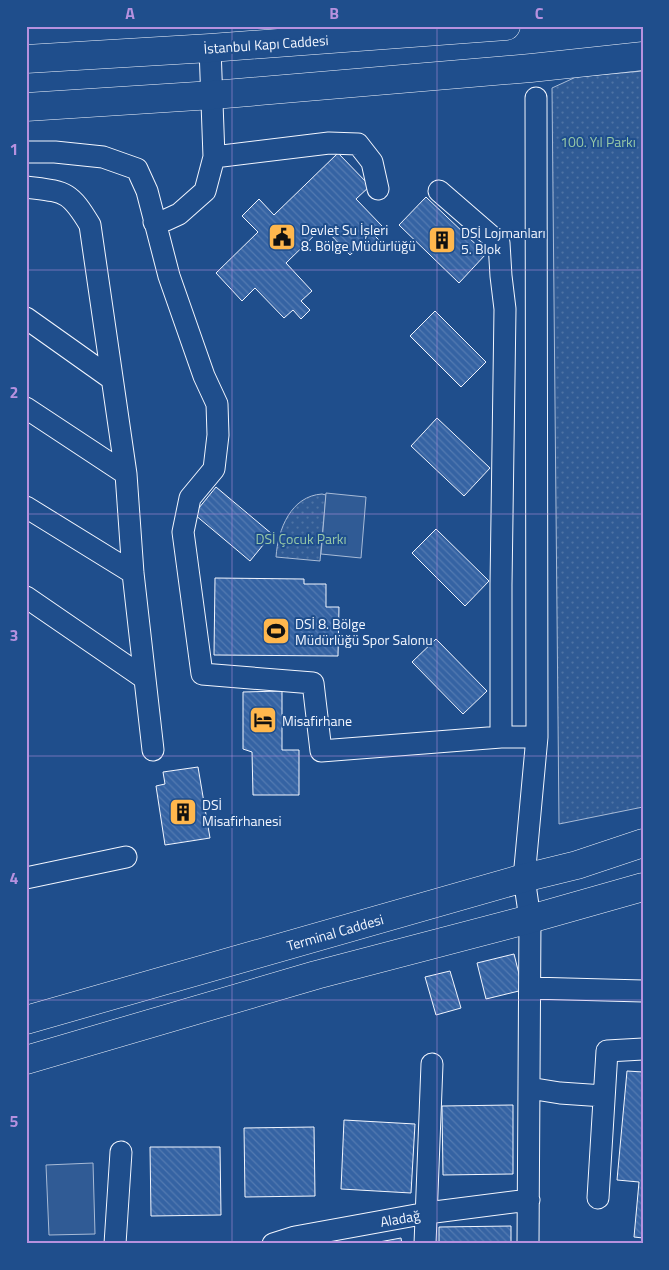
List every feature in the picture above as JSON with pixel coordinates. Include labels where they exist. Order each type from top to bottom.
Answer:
[{"type":"main road","name":"İstanbul Kapı Caddesi","points":[[26,59],[210,48],[506,26]]},
{"type":"main road","points":[[26,107],[213,95],[531,68],[643,56]]},
{"type":"main road","name":"Terminal Caddesi","points":[[26,1020],[524,878],[577,865],[643,843]]},
{"type":"main road","points":[[26,1060],[316,975],[530,919],[643,887]]},
{"type":"street","points":[[154,222],[166,220],[179,214],[205,191],[214,157],[210,48]]},
{"type":"street","points":[[528,1244],[530,919],[524,878],[537,737],[536,98]]},
{"type":"street","points":[[214,157],[329,143],[358,144],[372,162],[378,189]]},
{"type":"street","points":[[26,152],[55,152],[103,158],[138,169],[147,191],[169,276],[204,376],[216,404],[218,435],[214,469],[190,498],[182,532],[202,674],[313,683],[321,751],[501,737],[537,737]]},
{"type":"street","points":[[26,187],[61,192],[76,202],[90,225],[126,474],[133,572],[152,750]]},
{"type":"street","points":[[438,190],[499,242],[505,309],[501,737]]},
{"type":"street","points":[[26,318],[112,378]]},
{"type":"street","points":[[26,408],[126,474]]},
{"type":"street","points":[[26,506],[133,572]]},
{"type":"street","points":[[26,598],[144,678]]},
{"type":"street","points":[[26,878],[126,857]]},
{"type":"street","points":[[530,988],[643,991]]},
{"type":"street","points":[[598,1198],[607,1051],[643,1049]]},
{"type":"street","points":[[425,1244],[432,1064]]},
{"type":"street","points":[[530,1088],[560,1093],[604,1096]]},
{"type":"street","points":[[115,1244],[121,1152]]},
{"type":"street","name":"Aladağ","points":[[273,1244],[295,1237],[427,1213],[529,1200]]},
{"type":"green space","name":"100. Yıl Parkı","points":[[643,71],[643,807],[559,824],[552,88],[576,77]]},
{"type":"green space","name":"DSİ Çocuk Parkı","points":[[326,495],[320,561],[276,557],[283,525],[294,507],[311,496]]},
{"type":"shaded area","points":[[326,493],[366,497],[361,558],[321,554]]},
{"type":"shaded area","points":[[93,1163],[95,1234],[49,1235],[46,1165]]},
{"type":"building","name":"Devlet Su İşleri 8. Bölge Müdürlüğü","points":[[338,153],[370,186],[356,199],[382,226],[373,234],[380,241],[369,252],[362,244],[350,255],[323,227],[286,263],[312,291],[301,301],[310,310],[301,319],[293,310],[284,318],[255,288],[242,301],[216,273],[258,232],[242,216],[259,199],[274,215]]},
{"type":"building","name":"DSİ Lojmanları 5. Blok","points":[[426,197],[486,254],[459,283],[399,225]]},
{"type":"building","points":[[435,311],[486,362],[461,387],[410,336]]},
{"type":"building","points":[[437,418],[490,468],[464,496],[411,446]]},
{"type":"building","points":[[216,487],[272,534],[250,561],[194,514]]},
{"type":"building","points":[[436,529],[489,581],[465,606],[412,553]]},
{"type":"building","name":"DSİ 8. Bölge Müdürlüğü Spor Salonu","points":[[215,578],[304,579],[304,584],[326,584],[326,607],[339,607],[338,656],[214,655]]},
{"type":"building","points":[[436,639],[487,691],[463,714],[412,662]]},
{"type":"building","name":"Misafirhane","points":[[282,691],[282,750],[299,750],[299,795],[253,795],[252,752],[243,749],[243,692]]},
{"type":"building","name":"DSİ Misafirhanesi","points":[[198,767],[210,838],[165,845],[156,786],[165,784],[163,772]]},
{"type":"building","points":[[514,954],[523,990],[486,999],[477,963]]},
{"type":"building","points":[[450,971],[461,1008],[436,1015],[425,977]]},
{"type":"building","points":[[627,1071],[643,1072],[643,1238],[634,1237],[639,1182],[617,1180]]},
{"type":"building","points":[[513,1105],[513,1174],[443,1175],[442,1106]]},
{"type":"building","points":[[344,1120],[415,1124],[411,1193],[341,1189]]},
{"type":"building","points":[[314,1127],[315,1196],[245,1197],[244,1128]]},
{"type":"building","points":[[150,1147],[220,1147],[221,1215],[151,1216]]},
{"type":"building","points":[[511,1226],[511,1244],[439,1244],[439,1227]]},
{"type":"building","points":[[401,1238],[402,1244],[368,1244]]},
{"type":"place","name":"Devlet Su İşleri 8. Bölge Müdürlüğü","points":[[282,237]]},
{"type":"place","name":"DSİ Lojmanları 5. Blok","points":[[442,240]]},
{"type":"place","name":"DSİ 8. Bölge Müdürlüğü Spor Salonu","points":[[276,631]]},
{"type":"place","name":"Misafirhane","points":[[263,720]]},
{"type":"place","name":"DSİ Misafirhanesi","points":[[183,812]]}]
